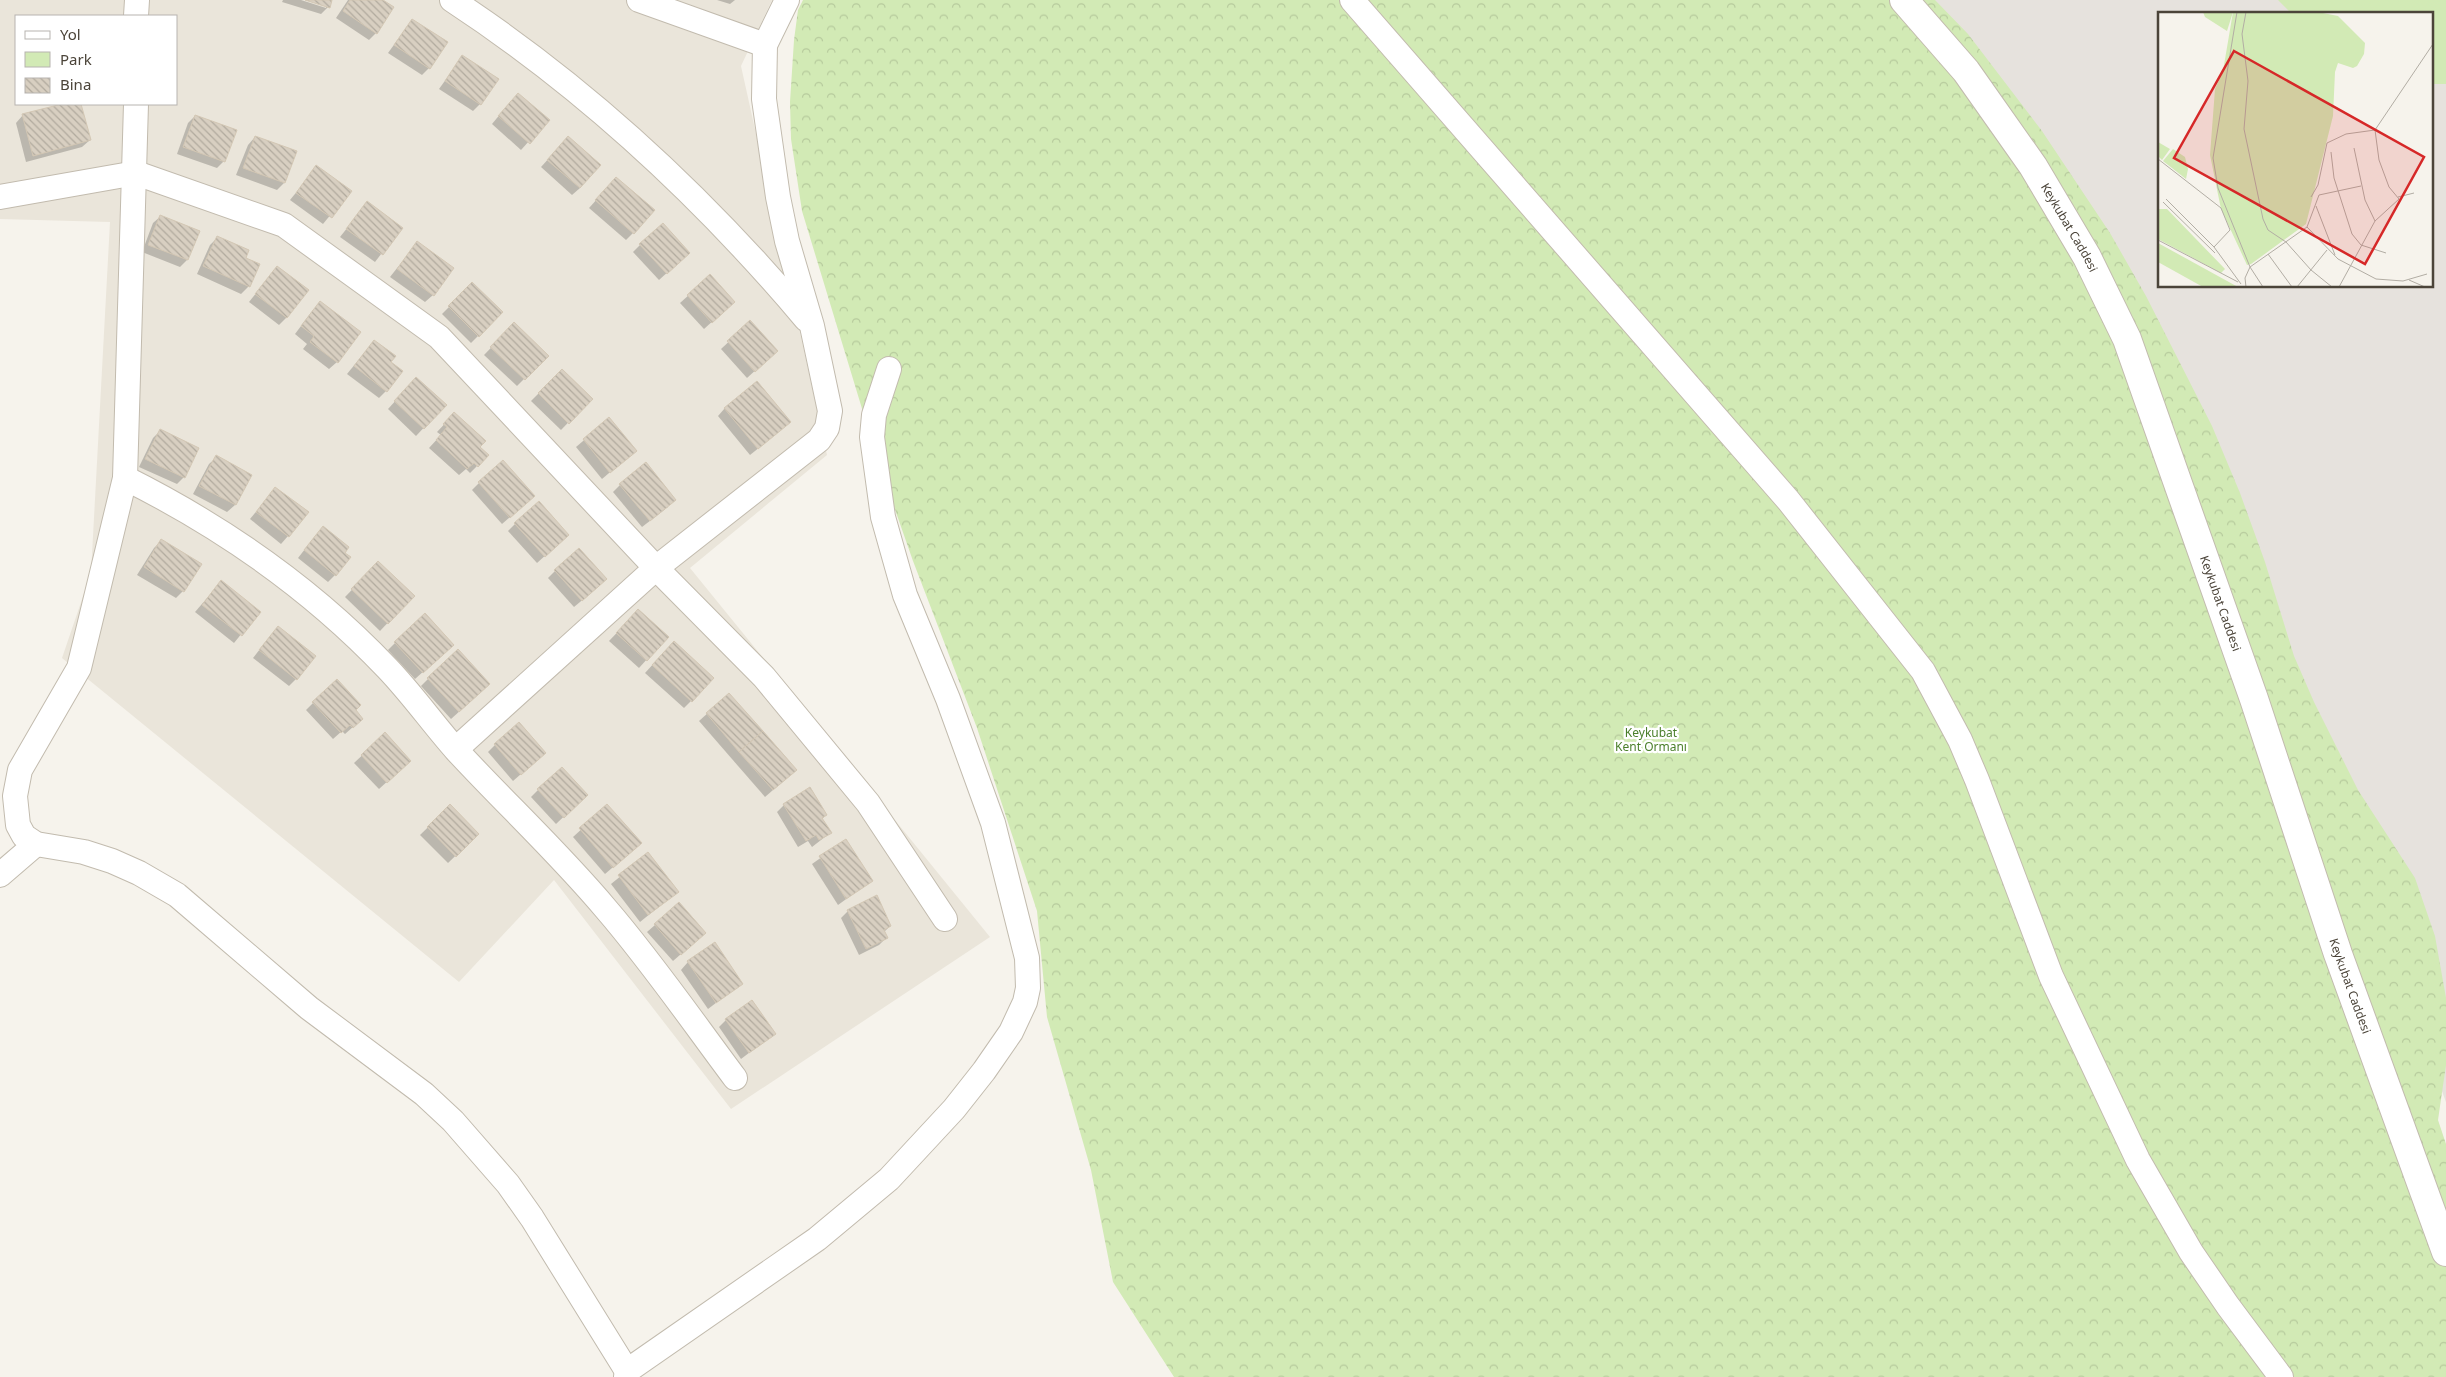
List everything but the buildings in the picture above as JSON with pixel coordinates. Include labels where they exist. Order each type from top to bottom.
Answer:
[{"type":"street","points":[[136,15],[137,0]]},
{"type":"street","points":[[452,0],[556,75],[644,150],[732,235],[812,326]]},
{"type":"street","points":[[639,0],[765,45]]},
{"type":"street","points":[[456,749],[656,568],[824,435],[830,420],[830,412],[812,326],[787,240],[770,148],[764,99],[765,45],[787,0]]},
{"type":"street","points":[[1352,0],[1788,500],[1923,671],[1942,705],[1977,780],[2052,976],[2135,1153],[2191,1252],[2228,1306],[2281,1377]]},
{"type":"street","name":"Keykubat Caddesi","points":[[1904,0],[1966,71],[2033,166],[2086,256],[2127,339],[2250,690],[2345,972],[2446,1252]]},
{"type":"street","points":[[136,105],[136,173],[125,478],[79,668],[25,758],[16,783],[15,808],[18,825],[24,836],[36,844],[84,852],[112,861],[159,883],[177,895],[309,1008],[424,1094],[459,1128],[508,1184],[532,1218],[626,1374],[818,1239],[889,1179],[954,1110],[984,1072],[1011,1032],[1025,1002],[1028,988],[1027,958],[996,832],[959,725],[905,595],[883,517],[872,437],[874,415],[888,369]]},
{"type":"street","points":[[0,198],[136,173],[284,226],[439,337],[656,568],[764,677],[862,796],[945,919]]},
{"type":"street","points":[[125,478],[203,519],[240,543],[310,596],[387,668],[456,749],[606,909],[735,1078]]},
{"type":"street","points":[[0,875],[36,844]]},
{"type":"shaded area","points":[[0,0],[772,0],[741,66],[827,455],[690,568],[990,937],[731,1109],[554,880],[459,982],[62,658],[91,573],[110,222],[0,219]]},
{"type":"shaded area","points":[[1923,0],[2446,0],[2446,1102],[2266,621]]},
{"type":"green space","name":"Keykubat Kent Ormanı","points":[[803,0],[1935,0],[1968,34],[2042,131],[2110,233],[2146,296],[2212,426],[2240,493],[2265,562],[2294,656],[2314,702],[2358,790],[2415,878],[2435,936],[2446,998],[2446,1065],[2438,1120],[2446,1144],[2446,1377],[1174,1377],[1113,1282],[1091,1170],[1047,1017],[1037,911],[977,728],[913,561],[877,458],[802,211],[791,139],[790,102],[794,40],[798,10]]},
{"type":"green space","points":[[2278,0],[2446,0],[2446,84],[2434,84],[2434,12],[2290,12]]}]
